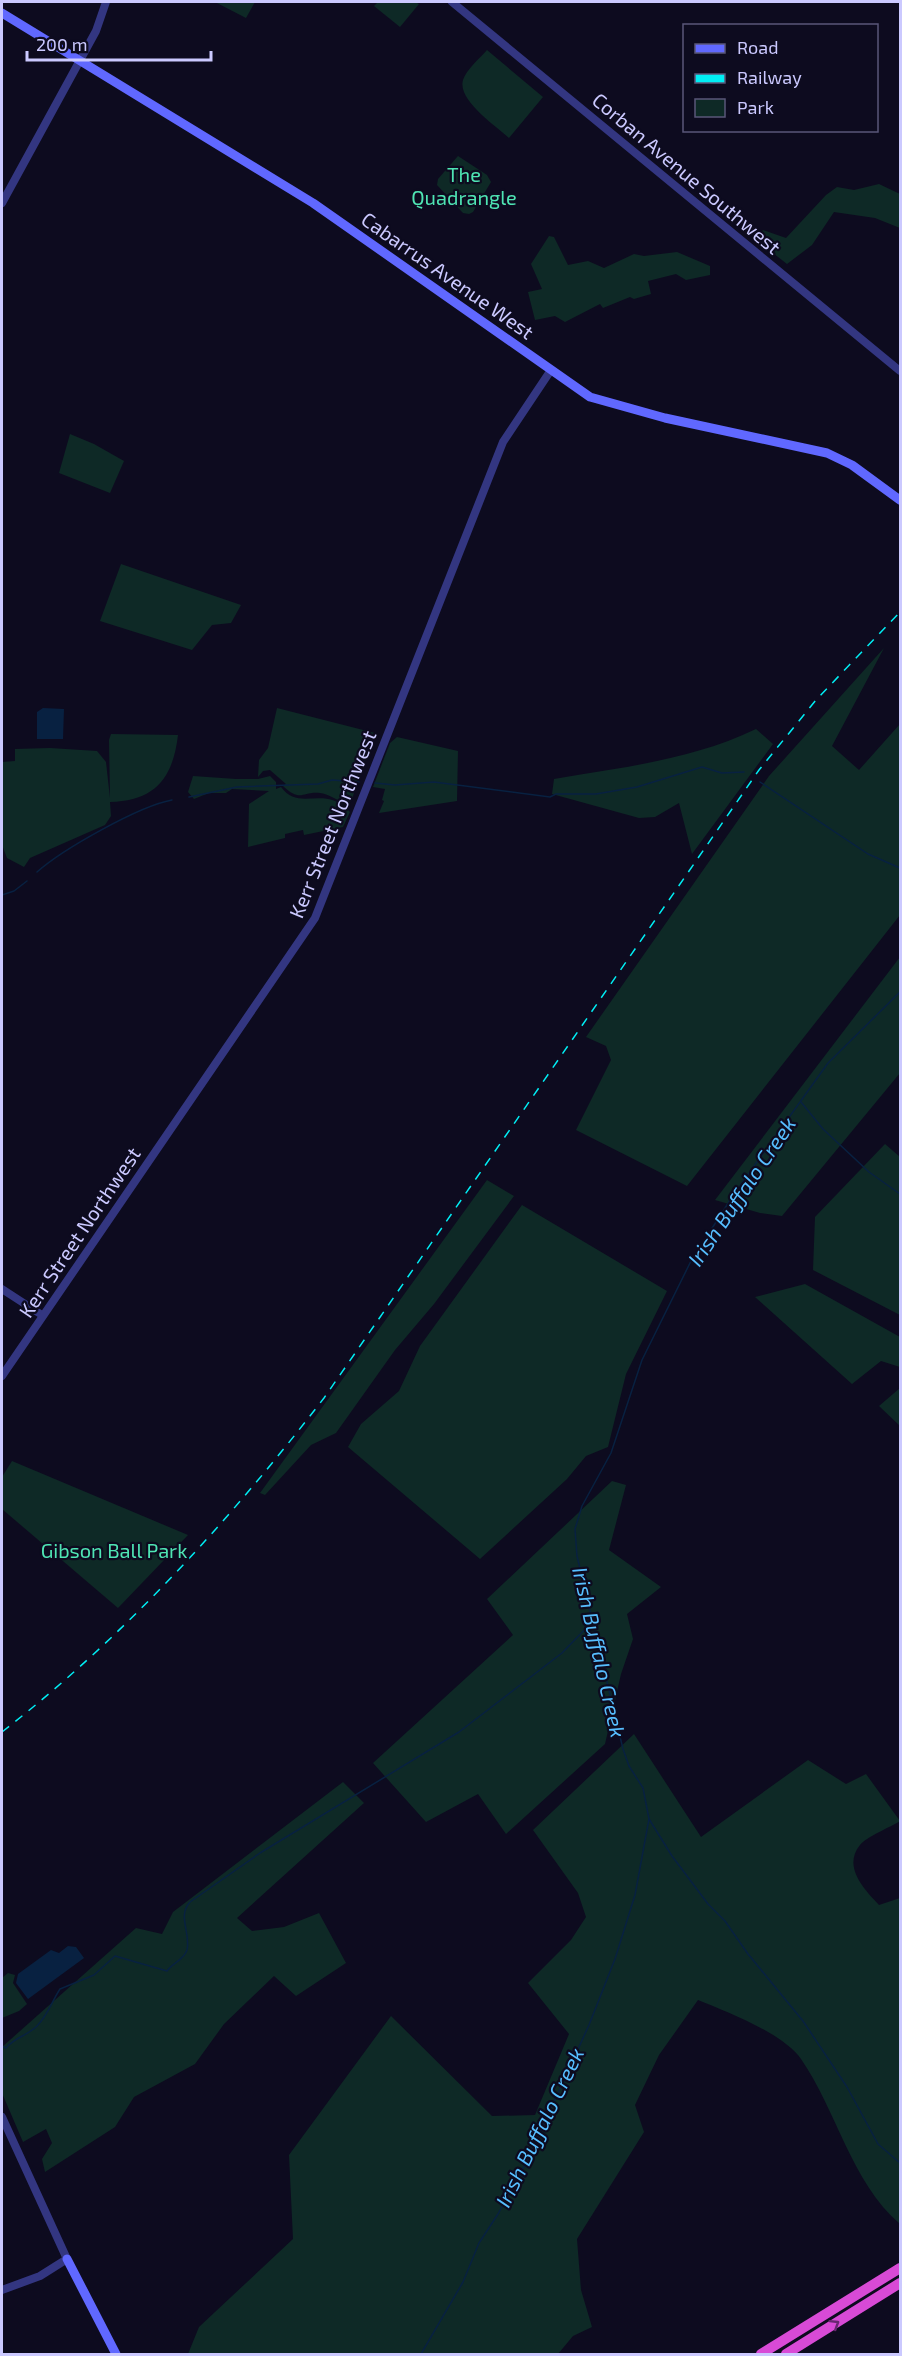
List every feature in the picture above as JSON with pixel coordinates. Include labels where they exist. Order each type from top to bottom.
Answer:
[{"type":"highway","points":[[761,2355],[900,2268]]},
{"type":"highway","points":[[786,2355],[900,2283]]},
{"type":"main road","name":"Cabarrus Avenue West","points":[[2,13],[314,203],[590,397],[613,405],[827,453],[852,465],[900,500]]},
{"type":"main road","points":[[67,2259],[116,2355]]},
{"type":"street","points":[[2,203],[81,61],[96,31],[106,2]]},
{"type":"street","name":"Corban Avenue Southwest","points":[[452,2],[900,371]]},
{"type":"street","name":"Kerr Street Northwest","points":[[2,1376],[315,918],[503,442],[551,370]]},
{"type":"street","points":[[2,1289],[42,1315]]},
{"type":"street","points":[[2,2117],[67,2259],[40,2276],[2,2290]]},
{"type":"green space","points":[[215,2],[255,2],[246,18]]},
{"type":"green space","points":[[378,2],[415,2],[419,4],[400,27],[374,6]]},
{"type":"green space","points":[[487,50],[543,97],[509,138],[471,104],[463,88],[463,80],[467,72]]},
{"type":"green space","name":"The Quadrangle","points":[[458,156],[487,175],[491,182],[473,212],[469,214],[463,213],[437,185],[438,179]]},
{"type":"green space","points":[[879,184],[900,194],[900,228],[875,218],[834,212],[812,245],[787,264],[755,239],[763,230],[786,238],[826,195],[837,187],[854,190]]},
{"type":"green space","points":[[549,236],[554,237],[568,265],[588,261],[604,268],[634,254],[644,256],[677,252],[710,266],[710,275],[686,280],[676,274],[648,281],[651,294],[634,299],[630,297],[603,308],[600,304],[565,322],[555,316],[535,320],[528,292],[542,289],[531,264]]},
{"type":"green space","points":[[70,434],[124,461],[110,493],[59,473]]},
{"type":"green space","points":[[121,564],[241,605],[231,623],[212,625],[192,650],[100,621]]},
{"type":"green space","points":[[884,648],[832,746],[859,770],[900,724],[900,915],[687,1186],[576,1130],[611,1060],[606,1046],[586,1037],[769,776]]},
{"type":"green space","points":[[277,708],[375,733],[352,799],[344,803],[320,793],[294,794],[283,786],[286,784],[270,770],[263,771],[258,777],[259,760],[268,748]]},
{"type":"green space","points":[[756,729],[773,744],[692,854],[679,803],[655,817],[639,818],[552,794],[554,779],[682,755],[732,740]]},
{"type":"green space","points":[[111,734],[178,735],[172,763],[159,784],[150,792],[139,797],[110,802],[111,816],[105,825],[30,858],[24,867],[7,858],[2,845],[2,762],[15,761],[15,749],[50,748],[97,751],[106,762],[110,798],[109,740]]},
{"type":"green space","points":[[397,737],[458,751],[457,801],[379,813],[384,801],[382,800],[385,789],[373,787],[390,743]]},
{"type":"green space","points":[[193,776],[258,779],[270,776],[276,782],[276,789],[281,787],[296,798],[331,800],[350,812],[343,827],[304,835],[303,830],[285,834],[285,838],[248,847],[249,804],[269,791],[232,789],[226,793],[209,793],[194,799],[188,792]]},
{"type":"green space","points":[[900,957],[900,1073],[782,1216],[760,1213],[715,1200]]},
{"type":"green space","points":[[885,1144],[900,1157],[900,1315],[813,1270],[815,1217]]},
{"type":"green space","points":[[487,1180],[514,1196],[434,1304],[395,1350],[336,1433],[311,1445],[265,1495],[260,1493]]},
{"type":"green space","points":[[522,1205],[667,1291],[626,1374],[608,1447],[586,1456],[567,1479],[480,1559],[348,1447],[361,1424],[399,1391],[420,1346]]},
{"type":"green space","points":[[805,1284],[900,1337],[900,1367],[881,1361],[852,1384],[755,1297]]},
{"type":"green space","points":[[900,1388],[900,1426],[879,1406]]},
{"type":"green space","name":"Gibson Ball Park","points":[[12,1461],[188,1535],[118,1608],[2,1509],[2,1477]]},
{"type":"green space","points":[[612,1481],[626,1485],[609,1550],[661,1587],[627,1614],[633,1639],[621,1674],[605,1744],[506,1834],[478,1794],[426,1822],[373,1763],[513,1635],[487,1599]]},
{"type":"green space","points":[[634,1734],[701,1837],[808,1760],[846,1784],[866,1774],[900,1821],[863,1842],[855,1853],[853,1862],[854,1870],[862,1885],[879,1905],[900,1898],[900,2224],[883,2207],[856,2167],[813,2079],[793,2049],[754,2024],[698,2000],[659,2055],[635,2105],[644,2132],[577,2239],[581,2290],[592,2327],[573,2336],[558,2354],[188,2354],[199,2327],[293,2239],[289,2155],[391,2016],[492,2116],[535,2115],[569,2034],[528,1983],[571,1940],[586,1917],[578,1893],[533,1830]]},
{"type":"green space","points":[[343,1782],[364,1803],[237,1918],[252,1931],[284,1927],[319,1913],[346,1963],[296,1996],[274,1976],[224,2024],[195,2064],[134,2097],[115,2127],[45,2172],[42,2159],[52,2143],[46,2129],[23,2142],[2,2093],[2,2047],[136,1928],[162,1934],[173,1912]]},
{"type":"green space","points":[[8,1973],[15,1975],[13,1983],[27,2004],[19,2011],[2,2018],[2,1978]]},
{"type":"water","points":[[43,708],[64,709],[63,739],[37,739],[37,712]]},
{"type":"water","points":[[68,1946],[76,1947],[84,1958],[28,1999],[16,1983],[18,1974],[51,1950],[59,1953]]},
{"type":"waterway","points":[[375,783],[395,785],[434,782],[550,797],[556,794],[596,794],[637,787],[702,767],[722,773],[744,772]]},
{"type":"waterway","points":[[189,797],[237,787],[318,784],[332,780],[359,782]]},
{"type":"waterway","points":[[760,782],[868,854],[900,868]]},
{"type":"waterway","points":[[37,872],[64,852],[122,819],[172,800]]},
{"type":"waterway","points":[[2,895],[14,891],[27,881]]},
{"type":"waterway","name":"Irish Buffalo Creek","points":[[421,2354],[463,2282],[479,2243],[527,2161],[589,2025],[615,1959],[635,1895],[649,1819],[643,1788],[629,1766],[623,1749],[577,1556],[575,1529],[582,1506],[611,1453],[642,1360],[691,1261],[734,1194],[828,1063],[900,992]]},
{"type":"waterway","points":[[801,1102],[823,1129],[869,1172],[900,1194]]},
{"type":"waterway","points":[[2,2046],[6,2048],[37,2026],[60,1989],[94,1975],[115,1956],[167,1971],[187,1950],[184,1919],[186,1907],[190,1902],[260,1853],[459,1732],[562,1653],[593,1621]]},
{"type":"waterway","points":[[649,1819],[672,1856],[708,1904],[725,1921],[748,1954],[803,2021],[847,2087],[878,2144],[900,2163]]},
{"type":"railway","points":[[2,1732],[91,1657],[133,1617],[212,1533],[288,1444],[324,1398],[759,770],[816,700],[900,612]]}]
